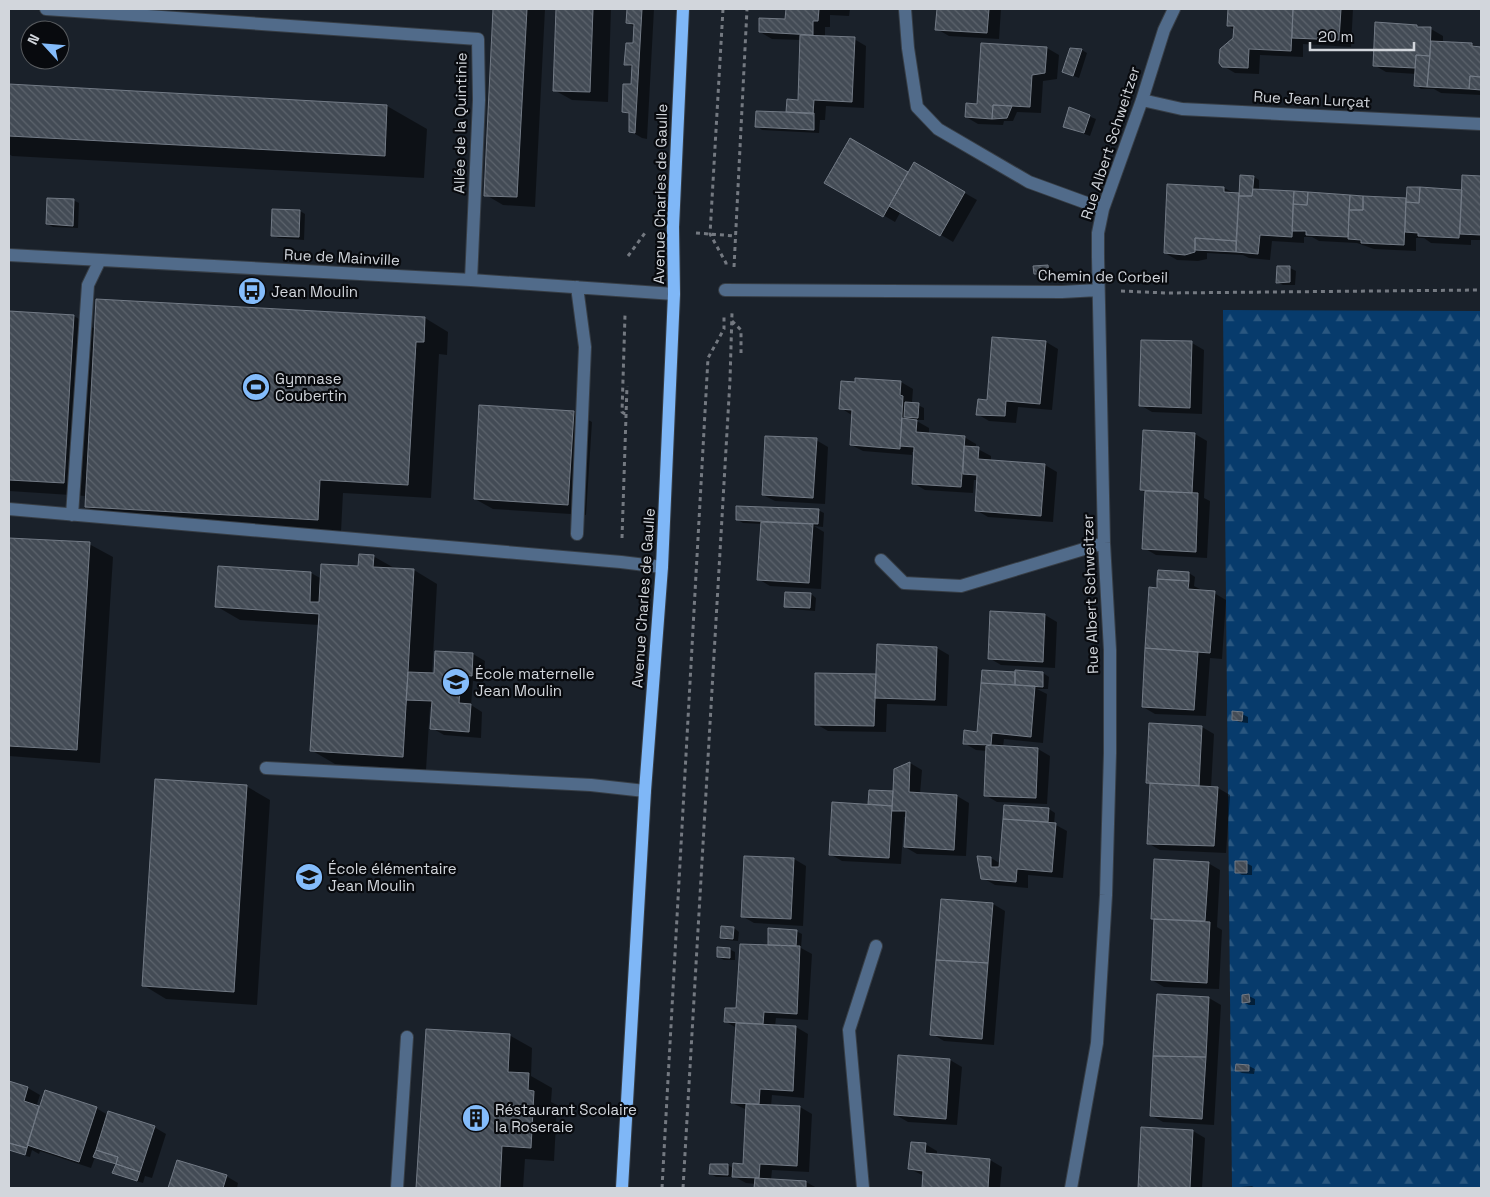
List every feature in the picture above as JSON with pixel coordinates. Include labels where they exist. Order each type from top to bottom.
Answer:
[{"type":"main road","name":"Avenue Charles de Gaulle","points":[[622,1188],[645,791],[662,567],[674,294],[673,227],[683,9]]},
{"type":"street","name":"Allée de la Quintinie","points":[[46,9],[478,38],[479,100],[471,280]]},
{"type":"street","points":[[905,9],[908,48],[917,107],[938,130],[1029,182],[1103,209]]},
{"type":"street","name":"Rue Albert Schweitzer","points":[[1071,1188],[1097,1043],[1106,895],[1110,754],[1110,650],[1104,543],[1098,233],[1103,209],[1142,100],[1164,30],[1174,9]]},
{"type":"street","name":"Rue Jean Lurçat","points":[[1142,100],[1182,109],[1481,124]]},
{"type":"street","name":"Rue de Mainville","points":[[9,255],[471,280],[674,294]]},
{"type":"street","points":[[72,515],[88,285],[100,260]]},
{"type":"street","points":[[576,287],[585,348],[578,534]]},
{"type":"street","name":"Chemin de Corbeil","points":[[729,290],[1062,292],[1098,290]]},
{"type":"street","points":[[9,509],[662,567]]},
{"type":"street","points":[[881,560],[904,583],[961,586],[1104,543]]},
{"type":"street","points":[[266,768],[591,785],[645,791]]},
{"type":"street","points":[[863,1188],[850,1030],[876,946]]},
{"type":"street","points":[[397,1188],[407,1037]]},
{"type":"path","points":[[683,1188],[731,363],[732,320],[726,262],[710,234],[723,9]]},
{"type":"path","points":[[662,1188],[708,358],[724,330],[736,236],[747,9]]},
{"type":"path","points":[[628,256],[645,233]]},
{"type":"path","points":[[696,233],[736,236]]},
{"type":"path","name":"Chemin de Corbeil","points":[[1098,290],[1166,293],[1481,290]]},
{"type":"path","points":[[625,414],[622,412],[626,312]]},
{"type":"path","points":[[732,320],[740,330],[741,353]]},
{"type":"path","points":[[621,562],[627,386]]},
{"type":"green space","points":[[1223,310],[1481,311],[1481,1188],[1232,1188]]},
{"type":"building","points":[[493,9],[527,9],[517,197],[484,196]]},
{"type":"building","points":[[556,9],[593,9],[590,92],[553,91]]},
{"type":"building","points":[[627,9],[642,9],[635,133],[629,132],[629,113],[622,112],[623,84],[631,84],[632,65],[624,65],[626,43],[633,43],[634,24],[626,23]]},
{"type":"building","points":[[786,9],[819,9],[818,21],[813,21],[813,35],[759,32],[759,18],[785,19]]},
{"type":"building","points":[[937,9],[989,9],[987,33],[935,30]]},
{"type":"building","points":[[1228,9],[1293,9],[1291,51],[1249,49],[1248,68],[1222,67],[1219,63],[1220,49],[1233,38],[1234,26],[1227,26]]},
{"type":"building","points":[[1293,9],[1341,9],[1339,40],[1292,38]]},
{"type":"building","points":[[1375,22],[1431,27],[1430,56],[1416,55],[1415,68],[1373,66]]},
{"type":"building","points":[[800,35],[855,37],[852,102],[814,100],[813,114],[786,112],[787,99],[798,100]]},
{"type":"building","points":[[1431,41],[1472,43],[1472,46],[1481,47],[1481,77],[1470,76],[1469,89],[1427,87]]},
{"type":"building","points":[[981,43],[1047,47],[1045,73],[1032,75],[1030,107],[993,105],[992,119],[965,117],[966,103],[977,104]]},
{"type":"building","points":[[1070,48],[1082,49],[1073,76],[1062,72]]},
{"type":"building","points":[[1416,55],[1430,56],[1427,87],[1414,86]]},
{"type":"building","points":[[1470,76],[1481,77],[1481,90],[1469,89]]},
{"type":"building","points":[[9,84],[387,105],[385,156],[9,136]]},
{"type":"building","points":[[993,105],[1012,106],[1007,118],[992,119]]},
{"type":"building","points":[[1069,107],[1090,115],[1084,133],[1063,127]]},
{"type":"building","points":[[756,111],[814,113],[814,130],[755,127]]},
{"type":"building","points":[[850,138],[908,172],[883,217],[824,183]]},
{"type":"building","points":[[914,162],[965,192],[940,236],[889,206]]},
{"type":"building","points":[[1240,175],[1254,176],[1252,196],[1239,196]]},
{"type":"building","points":[[1462,175],[1481,176],[1481,235],[1460,234]]},
{"type":"building","points":[[1167,184],[1224,187],[1224,192],[1239,193],[1236,241],[1195,238],[1195,252],[1185,255],[1164,253]]},
{"type":"building","points":[[1407,187],[1420,187],[1419,203],[1406,202]]},
{"type":"building","points":[[1420,187],[1462,190],[1459,238],[1418,236],[1418,233],[1405,232],[1406,202],[1419,203]]},
{"type":"building","points":[[1253,189],[1294,191],[1292,237],[1260,235],[1258,254],[1236,252],[1239,196],[1252,196]]},
{"type":"building","points":[[1294,191],[1308,192],[1307,205],[1293,204]]},
{"type":"building","points":[[1308,192],[1350,195],[1348,237],[1306,235],[1306,231],[1292,231],[1293,204],[1307,205]]},
{"type":"building","points":[[1350,195],[1363,196],[1363,210],[1349,210]]},
{"type":"building","points":[[1363,196],[1406,198],[1404,245],[1361,243],[1361,240],[1348,239],[1349,210],[1363,210]]},
{"type":"building","points":[[47,198],[74,199],[73,226],[46,224]]},
{"type":"building","points":[[272,209],[300,210],[299,237],[271,236]]},
{"type":"building","points":[[1195,238],[1236,241],[1236,252],[1195,250]]},
{"type":"building","points":[[1048,265],[1049,274],[1034,274],[1033,266]]},
{"type":"building","points":[[1277,266],[1290,266],[1290,282],[1276,283]]},
{"type":"building","points":[[96,299],[425,317],[424,342],[416,342],[408,485],[320,480],[318,520],[85,507]]},
{"type":"building","points":[[9,311],[74,315],[64,483],[9,480]]},
{"type":"building","points":[[992,337],[1046,341],[1040,404],[1006,401],[1005,416],[976,415],[978,399],[987,400]]},
{"type":"building","points":[[1141,340],[1192,341],[1190,408],[1139,406]]},
{"type":"building","points":[[855,378],[901,381],[900,395],[903,396],[900,449],[850,445],[852,410],[839,409],[841,381],[855,382]]},
{"type":"building","points":[[905,402],[919,403],[918,418],[904,417]]},
{"type":"building","points":[[479,405],[574,411],[568,505],[474,499]]},
{"type":"building","points":[[902,418],[917,420],[916,432],[965,436],[961,487],[912,484],[914,447],[900,446]]},
{"type":"building","points":[[1143,430],[1195,433],[1192,493],[1140,490]]},
{"type":"building","points":[[765,436],[817,438],[813,498],[762,495]]},
{"type":"building","points":[[964,446],[979,447],[978,459],[1045,464],[1041,516],[975,511],[977,475],[963,474]]},
{"type":"building","points":[[1145,491],[1198,493],[1196,552],[1142,549]]},
{"type":"building","points":[[736,506],[819,509],[818,524],[736,520]]},
{"type":"building","points":[[761,522],[813,524],[809,583],[757,580]]},
{"type":"building","points":[[9,538],[90,542],[77,750],[9,746]]},
{"type":"building","points":[[359,554],[374,555],[373,567],[414,569],[403,757],[310,751],[319,614],[215,607],[218,566],[311,572],[310,602],[319,602],[321,564],[358,566]]},
{"type":"building","points":[[1158,570],[1189,572],[1189,581],[1157,579]]},
{"type":"building","points":[[1157,579],[1189,581],[1188,589],[1215,591],[1210,653],[1145,648],[1149,587],[1157,588]]},
{"type":"building","points":[[785,592],[811,593],[810,608],[784,607]]},
{"type":"building","points":[[990,611],[1045,614],[1043,662],[988,659]]},
{"type":"building","points":[[877,644],[937,647],[935,700],[875,698]]},
{"type":"building","points":[[1145,648],[1198,652],[1194,710],[1142,707]]},
{"type":"building","points":[[435,651],[473,653],[472,676],[461,675],[459,703],[471,704],[469,732],[430,729],[432,701],[406,700],[408,672],[434,673]]},
{"type":"building","points":[[982,670],[1015,672],[1015,685],[981,683]]},
{"type":"building","points":[[1015,670],[1043,672],[1043,687],[1015,685]]},
{"type":"building","points":[[815,673],[876,674],[874,726],[815,725]]},
{"type":"building","points":[[981,683],[1035,686],[1031,737],[992,733],[991,745],[963,744],[964,730],[977,732]]},
{"type":"building","points":[[1232,711],[1243,712],[1242,721],[1232,720]]},
{"type":"building","points":[[1149,723],[1202,726],[1199,786],[1146,783]]},
{"type":"building","points":[[986,746],[1038,748],[1036,798],[984,796]]},
{"type":"building","points":[[910,762],[909,792],[957,795],[954,850],[904,847],[906,811],[892,811],[894,769]]},
{"type":"building","points":[[155,779],[247,785],[234,992],[142,986]]},
{"type":"building","points":[[1150,783],[1218,787],[1214,846],[1147,844]]},
{"type":"building","points":[[869,790],[893,791],[892,806],[868,804]]},
{"type":"building","points":[[832,802],[892,806],[889,858],[829,855]]},
{"type":"building","points":[[1004,805],[1049,808],[1048,822],[1003,819]]},
{"type":"building","points":[[1003,819],[1056,823],[1052,872],[1017,869],[1016,882],[981,879],[977,856],[991,857],[991,867],[999,867]]},
{"type":"building","points":[[744,856],[794,858],[791,919],[741,917]]},
{"type":"building","points":[[1154,859],[1209,862],[1205,921],[1151,919]]},
{"type":"building","points":[[1235,861],[1247,861],[1247,873],[1235,873]]},
{"type":"building","points":[[941,899],[993,903],[988,963],[936,960]]},
{"type":"building","points":[[1154,919],[1210,922],[1207,983],[1151,980]]},
{"type":"building","points":[[721,926],[734,927],[733,939],[720,938]]},
{"type":"building","points":[[768,928],[797,930],[796,946],[768,945]]},
{"type":"building","points":[[740,944],[800,946],[797,1014],[764,1012],[763,1024],[724,1022],[725,1008],[736,1008]]},
{"type":"building","points":[[717,947],[730,948],[730,958],[717,957]]},
{"type":"building","points":[[936,960],[988,963],[982,1039],[930,1035]]},
{"type":"building","points":[[1157,994],[1209,997],[1206,1057],[1153,1056]]},
{"type":"building","points":[[1249,994],[1250,1002],[1242,1003],[1242,995]]},
{"type":"building","points":[[736,1023],[796,1026],[793,1091],[760,1089],[759,1104],[731,1103]]},
{"type":"building","name":"Réstaurant Scolaire la Roseraie","points":[[426,1029],[510,1034],[508,1072],[529,1073],[528,1090],[534,1091],[531,1148],[502,1146],[500,1188],[416,1188]]},
{"type":"building","points":[[898,1055],[950,1059],[946,1119],[894,1115]]},
{"type":"building","points":[[1153,1056],[1206,1057],[1202,1119],[1150,1116]]},
{"type":"building","points":[[1236,1064],[1249,1065],[1249,1071],[1235,1071]]},
{"type":"building","points":[[9,1081],[28,1087],[24,1101],[39,1106],[27,1148],[9,1143]]},
{"type":"building","points":[[45,1090],[97,1107],[79,1162],[27,1145]]},
{"type":"building","points":[[746,1104],[800,1106],[797,1166],[760,1164],[759,1178],[732,1177],[733,1163],[743,1164]]},
{"type":"building","points":[[108,1111],[155,1126],[140,1172],[116,1164],[118,1157],[96,1150]]},
{"type":"building","points":[[1141,1127],[1193,1130],[1190,1188],[1138,1188]]},
{"type":"building","points":[[911,1142],[926,1143],[925,1153],[990,1159],[988,1188],[922,1188],[923,1171],[908,1169]]},
{"type":"building","points":[[9,1143],[27,1148],[25,1155],[9,1150]]},
{"type":"building","points":[[96,1150],[118,1157],[116,1164],[93,1157]]},
{"type":"building","points":[[177,1160],[227,1175],[223,1188],[168,1188]]},
{"type":"building","points":[[116,1164],[140,1172],[137,1181],[112,1173]]},
{"type":"building","points":[[710,1164],[728,1164],[728,1175],[709,1174]]},
{"type":"building","points":[[755,1178],[806,1181],[806,1188],[754,1188]]},
{"type":"place","name":"Jean Moulin","points":[[252,291]]},
{"type":"place","name":"Gymnase Coubertin","points":[[256,387]]},
{"type":"place","name":"École maternelle Jean Moulin","points":[[456,682]]},
{"type":"place","name":"École élémentaire Jean Moulin","points":[[309,877]]},
{"type":"place","name":"Réstaurant Scolaire la Roseraie","points":[[476,1118]]}]
